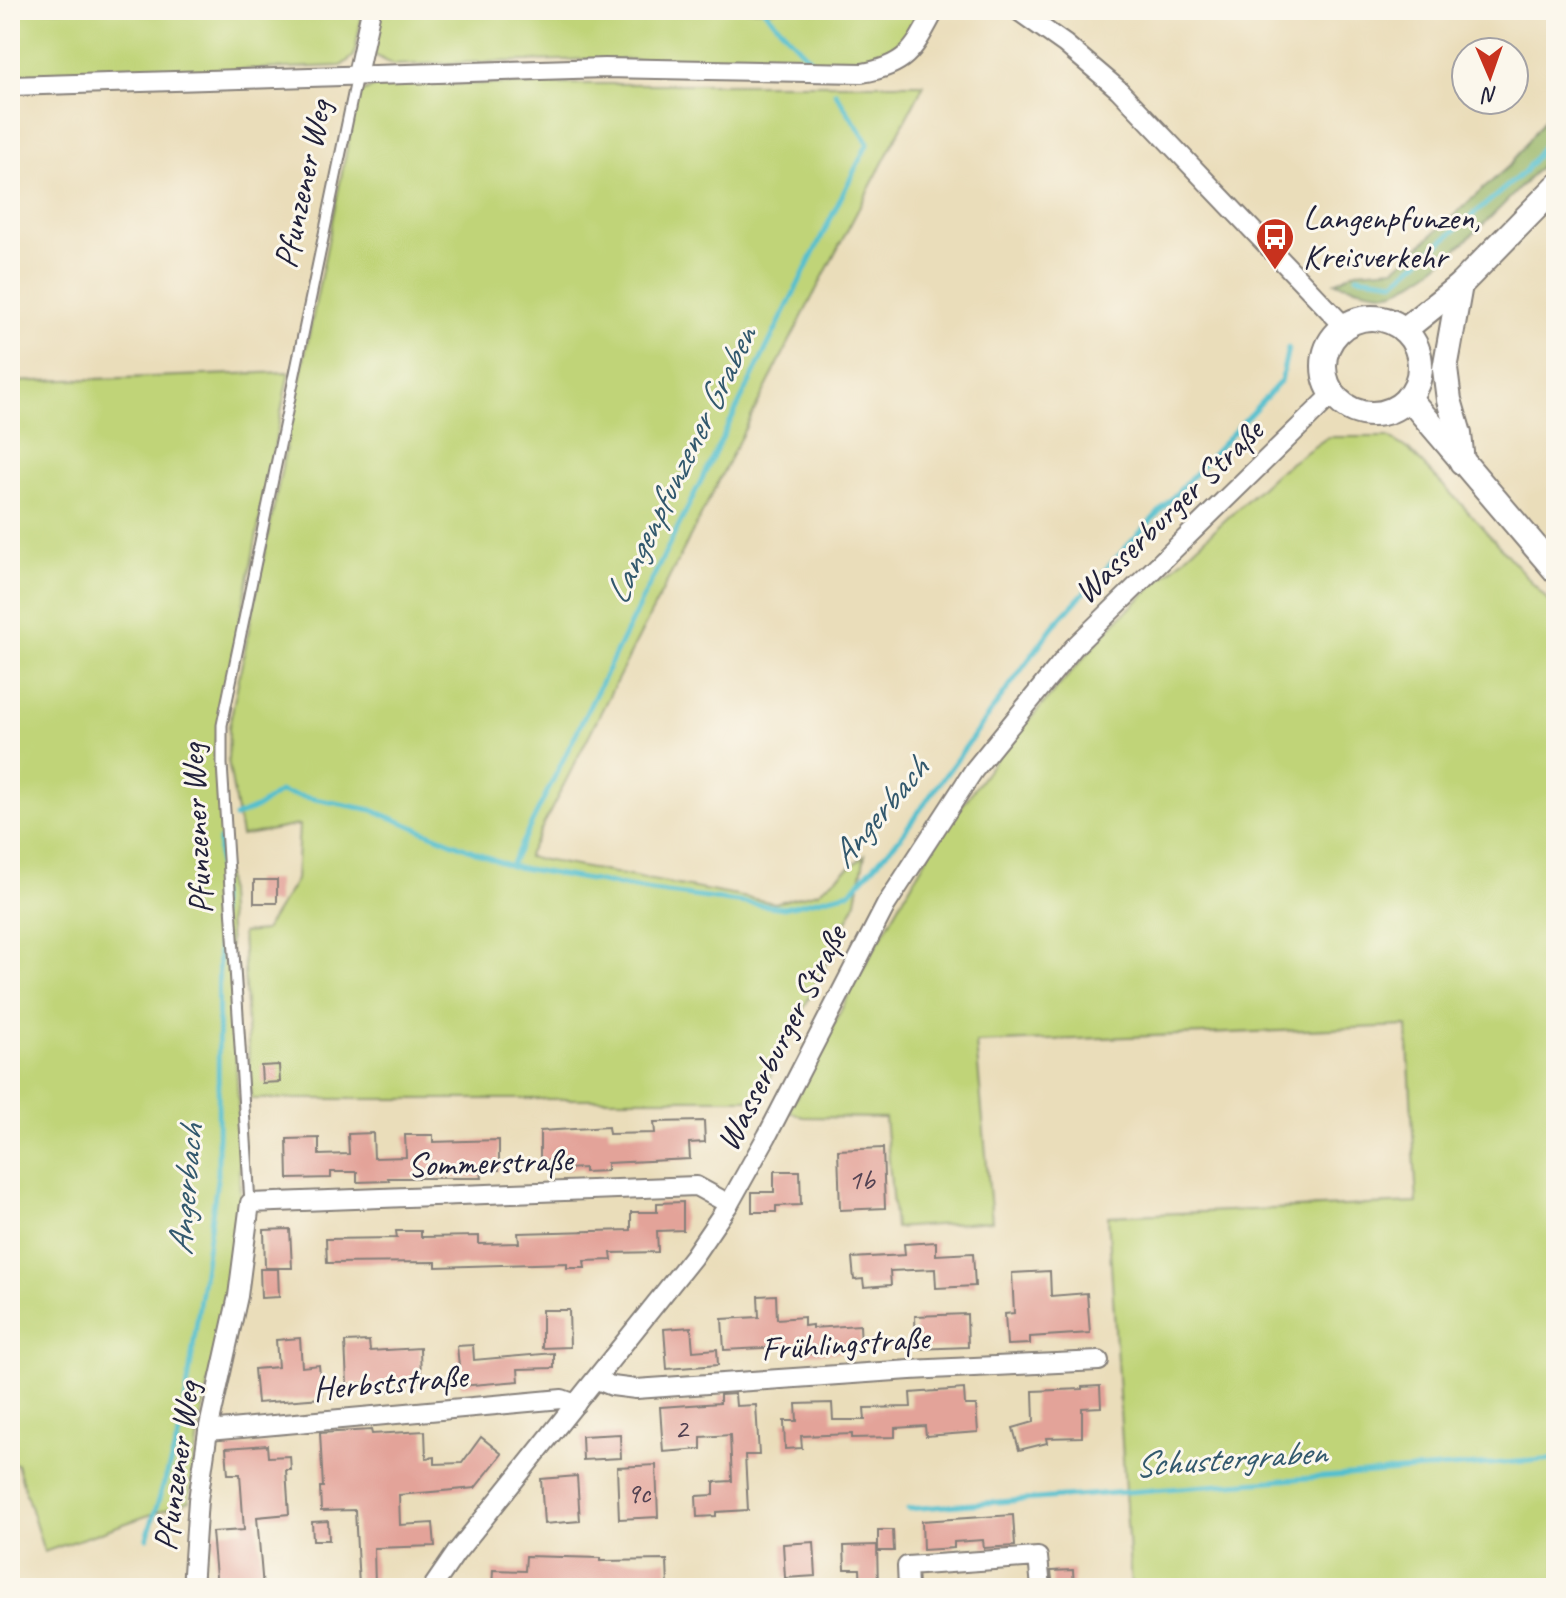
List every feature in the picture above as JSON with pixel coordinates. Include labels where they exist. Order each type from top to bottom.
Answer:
[{"type":"main road","points":[[1404,330],[1460,285],[1556,187]]},
{"type":"main road","points":[[1460,285],[1445,369],[1462,462]]},
{"type":"main road","points":[[1359,319],[1391,321],[1404,330],[1414,341],[1420,370],[1416,385],[1408,397],[1397,407],[1370,414],[1343,404],[1326,381],[1326,350],[1333,337],[1344,326],[1359,319]]},
{"type":"main road","points":[[1408,397],[1556,571]]},
{"type":"street","points":[[357,75],[371,10]]},
{"type":"street","points":[[10,86],[605,68],[862,73],[887,69],[906,57],[935,10]]},
{"type":"street","points":[[1017,10],[1065,44],[1118,89],[1344,326]]},
{"type":"street","name":"Wasserburger Straße","points":[[439,1585],[576,1404],[693,1257],[729,1204],[886,905],[974,770],[1074,647],[1333,394]]},
{"type":"street","name":"Sommerstraße","points":[[250,1203],[696,1186],[729,1204]]},
{"type":"street","name":"Pfunzener Weg","points":[[192,1588],[198,1500],[208,1431],[238,1296],[250,1203]]},
{"type":"street","name":"Frühlingstraße","points":[[597,1380],[612,1386],[636,1389],[910,1370],[1099,1361]]},
{"type":"street","name":"Herbststraße","points":[[208,1431],[562,1399],[576,1404]]},
{"type":"street","points":[[908,1588],[907,1566],[1038,1557],[1041,1588]]},
{"type":"lane","name":"Pfunzener Weg","points":[[250,1203],[222,725],[357,75]]},
{"type":"green space","points":[[10,10],[363,10],[354,56],[341,66],[10,78]]},
{"type":"green space","points":[[375,10],[922,10],[910,36],[875,57],[838,64],[595,59],[393,65],[371,53]]},
{"type":"green space","points":[[391,84],[924,84],[527,857],[775,903],[818,892],[865,855],[855,905],[759,1099],[251,1099],[242,933],[264,931],[296,880],[299,825],[241,836],[228,760],[229,727],[358,94]]},
{"type":"green space","points":[[1556,103],[1556,148],[1501,207],[1451,253],[1406,286],[1389,292],[1370,291],[1335,282],[1356,271],[1395,268],[1511,164]]},
{"type":"green space","points":[[289,372],[215,747],[223,819],[238,1099],[240,1203],[231,1287],[199,1427],[189,1501],[44,1552],[17,1464],[10,1464],[10,382]]},
{"type":"green space","points":[[1328,437],[1388,437],[1409,450],[1556,609],[1556,1588],[1131,1588],[1108,1216],[1417,1203],[1407,1026],[976,1043],[992,1221],[895,1228],[885,1118],[803,1117],[789,1111],[858,977],[934,845],[1000,753],[1116,621],[1276,473]]},
{"type":"building","points":[[254,880],[277,880],[277,903],[254,903]]},
{"type":"building","points":[[279,1065],[280,1082],[262,1083],[261,1066]]},
{"type":"building","points":[[704,1121],[705,1142],[689,1143],[690,1159],[607,1163],[607,1171],[584,1172],[584,1168],[564,1169],[564,1160],[540,1161],[540,1131],[608,1127],[609,1134],[655,1133],[654,1122]]},
{"type":"building","points":[[373,1133],[374,1158],[406,1157],[405,1135],[433,1135],[433,1142],[499,1140],[499,1170],[481,1171],[482,1178],[388,1178],[389,1181],[357,1182],[357,1172],[331,1172],[331,1178],[288,1179],[287,1139],[319,1138],[319,1155],[349,1154],[348,1134]]},
{"type":"building","points":[[883,1148],[885,1208],[840,1210],[838,1150]]},
{"type":"building","points":[[774,1171],[800,1171],[801,1205],[776,1206],[776,1212],[752,1212],[752,1192],[774,1192]]},
{"type":"building","points":[[683,1202],[683,1230],[657,1231],[658,1252],[611,1253],[612,1260],[584,1261],[585,1268],[567,1268],[567,1263],[436,1267],[436,1262],[327,1263],[326,1239],[397,1238],[396,1231],[421,1231],[421,1237],[479,1236],[479,1244],[519,1243],[518,1233],[631,1230],[631,1212],[657,1212],[657,1203]]},
{"type":"building","points":[[290,1229],[292,1268],[265,1268],[264,1230]]},
{"type":"building","points":[[936,1242],[936,1255],[973,1253],[975,1286],[936,1288],[935,1269],[890,1271],[891,1285],[864,1287],[863,1279],[854,1280],[852,1258],[905,1255],[904,1244]]},
{"type":"building","points":[[260,1269],[278,1269],[279,1297],[261,1298]]},
{"type":"building","points":[[1050,1271],[1051,1296],[1087,1293],[1090,1333],[1030,1337],[1030,1344],[1007,1345],[1005,1314],[1014,1313],[1012,1273]]},
{"type":"building","points":[[776,1295],[777,1319],[804,1317],[804,1326],[812,1325],[812,1328],[860,1325],[861,1346],[850,1347],[850,1352],[803,1354],[802,1346],[724,1350],[722,1319],[759,1317],[758,1296]]},
{"type":"building","points":[[542,1310],[569,1310],[570,1347],[542,1348]]},
{"type":"building","points":[[967,1314],[968,1347],[916,1349],[915,1316]]},
{"type":"building","points":[[691,1327],[693,1351],[717,1349],[718,1365],[667,1369],[664,1329]]},
{"type":"building","points":[[300,1338],[302,1367],[319,1365],[322,1398],[257,1403],[254,1369],[278,1367],[276,1340]]},
{"type":"building","points":[[369,1341],[370,1351],[420,1348],[421,1379],[388,1381],[389,1391],[372,1392],[371,1383],[347,1384],[345,1342]]},
{"type":"building","points":[[473,1345],[474,1360],[554,1353],[554,1368],[518,1369],[519,1381],[461,1386],[457,1346]]},
{"type":"building","points":[[1100,1386],[1101,1407],[1082,1408],[1082,1437],[1046,1438],[1047,1443],[1019,1450],[1013,1428],[1034,1422],[1033,1391]]},
{"type":"building","points":[[964,1389],[965,1405],[976,1405],[978,1432],[926,1436],[925,1426],[895,1428],[895,1437],[852,1438],[852,1434],[801,1436],[802,1448],[785,1449],[784,1421],[797,1421],[796,1404],[832,1403],[833,1420],[865,1420],[864,1408],[911,1407],[910,1393]]},
{"type":"building","points":[[735,1394],[736,1406],[756,1405],[759,1455],[745,1455],[748,1510],[697,1517],[696,1496],[714,1495],[714,1482],[732,1481],[730,1435],[701,1437],[701,1449],[663,1452],[660,1407],[720,1403],[720,1395]]},
{"type":"building","points":[[371,1430],[372,1434],[425,1431],[426,1458],[435,1457],[435,1464],[462,1463],[481,1437],[502,1454],[475,1488],[399,1495],[400,1525],[433,1523],[435,1546],[374,1548],[375,1586],[359,1586],[355,1510],[321,1511],[320,1433]]},
{"type":"building","points":[[620,1434],[621,1458],[583,1460],[582,1436]]},
{"type":"building","points":[[267,1445],[268,1457],[290,1456],[291,1470],[286,1470],[289,1514],[257,1517],[263,1588],[217,1588],[212,1532],[244,1530],[240,1474],[228,1474],[226,1448]]},
{"type":"building","points":[[656,1465],[658,1517],[619,1519],[617,1467]]},
{"type":"building","points":[[577,1476],[580,1521],[544,1524],[541,1479]]},
{"type":"building","points":[[1013,1515],[1015,1546],[984,1548],[983,1540],[954,1542],[954,1548],[923,1550],[922,1521]]},
{"type":"building","points":[[328,1521],[329,1540],[313,1540],[312,1522]]},
{"type":"building","points":[[878,1530],[893,1530],[894,1551],[878,1551]]},
{"type":"building","points":[[814,1542],[816,1576],[785,1578],[783,1544]]},
{"type":"building","points":[[877,1545],[878,1588],[861,1588],[860,1569],[845,1569],[844,1546]]},
{"type":"building","points":[[526,1556],[600,1558],[600,1561],[667,1560],[668,1588],[492,1588],[493,1570],[525,1571]]},
{"type":"building","points":[[1073,1570],[1074,1588],[1053,1588],[1051,1571]]},
{"type":"waterway","points":[[764,10],[810,59]]},
{"type":"waterway","name":"Langenpfunzener Graben","points":[[511,865],[868,143],[835,92]]},
{"type":"waterway","name":"Angerbach","points":[[1357,276],[1395,281],[1525,171],[1556,127]]},
{"type":"waterway","name":"Angerbach","points":[[235,817],[258,807],[279,792],[372,810],[510,866],[652,891],[784,908],[850,892],[899,839],[1053,626],[1281,381],[1288,348]]},
{"type":"waterway","name":"Angerbach","points":[[147,1538],[182,1425],[218,1173],[219,840]]},
{"type":"waterway","name":"Schustergraben","points":[[908,1509],[1556,1459]]},
{"type":"place","name":"Langenpfunzen, Kreisverkehr","points":[[1275,271]]}]
